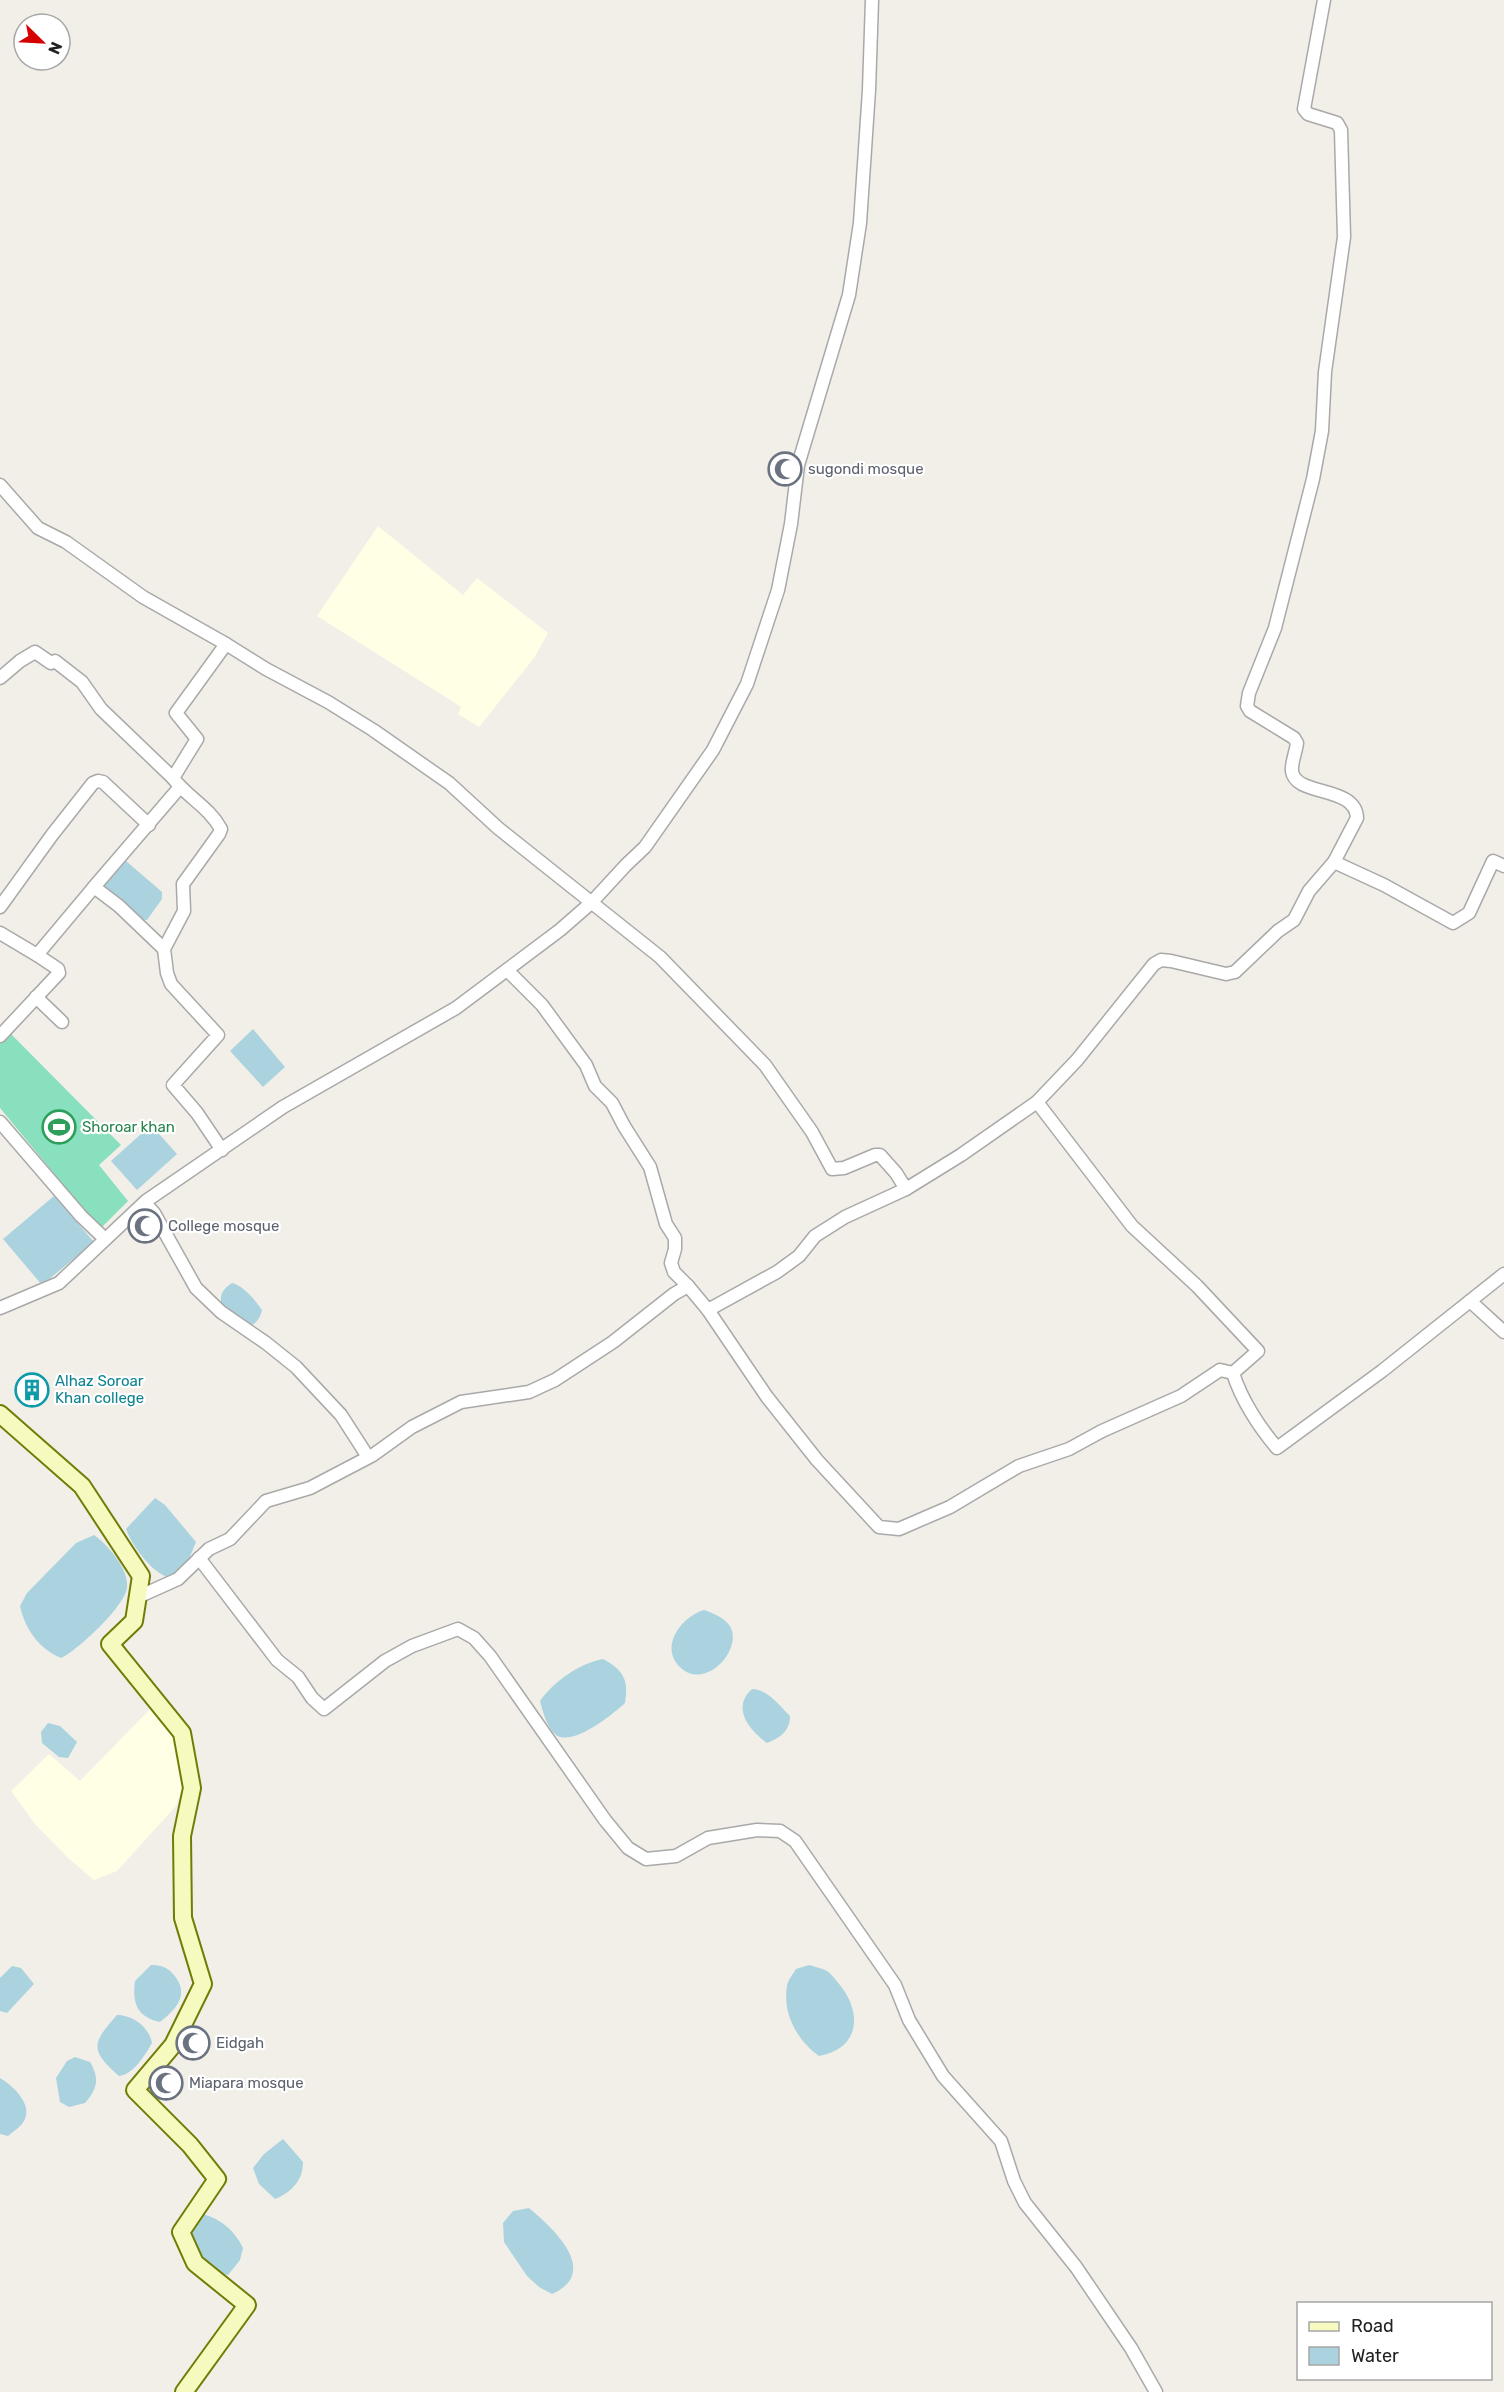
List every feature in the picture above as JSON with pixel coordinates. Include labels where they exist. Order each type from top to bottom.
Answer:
[{"type":"street","points":[[0,1308],[59,1283],[145,1203],[283,1107],[456,1008],[560,930],[591,903],[645,848],[713,750],[747,684],[778,590],[798,465],[849,295],[860,223],[869,90],[872,0]]},
{"type":"street","points":[[708,1311],[777,1272],[799,1256],[815,1236],[845,1217],[906,1189],[961,1155],[1037,1102],[1077,1060],[1154,964],[1161,960],[1172,961],[1226,974],[1235,972],[1278,931],[1294,920],[1309,891],[1334,862],[1357,818],[1357,810],[1352,803],[1337,795],[1305,785],[1296,779],[1292,770],[1297,743],[1294,738],[1250,711],[1247,706],[1249,693],[1275,628],[1313,479],[1322,431],[1325,372],[1344,237],[1341,130],[1337,123],[1308,114],[1304,109],[1324,0]]},
{"type":"street","points":[[0,485],[38,528],[66,542],[143,597],[373,729],[449,783],[498,828],[660,957],[765,1065],[812,1132],[832,1169],[844,1168],[880,1155],[906,1189]]},
{"type":"street","points":[[38,955],[149,825],[176,782],[197,739],[176,715],[177,709],[226,644]]},
{"type":"street","points":[[0,678],[20,660],[35,652],[51,663],[55,661],[81,682],[101,709],[214,818],[221,832],[183,884],[184,912],[164,949],[171,984],[218,1035],[173,1085],[197,1113],[222,1150]]},
{"type":"street","points":[[0,907],[52,835],[93,783],[98,780],[103,782],[149,825]]},
{"type":"street","points":[[1334,862],[1384,885],[1453,923],[1470,913],[1493,861],[1504,866]]},
{"type":"street","points":[[94,887],[119,906],[164,949]]},
{"type":"street","points":[[0,933],[38,955],[59,971],[0,1036]]},
{"type":"street","points":[[507,970],[542,1005],[586,1065],[595,1086],[612,1103],[650,1167],[666,1224],[675,1238],[671,1263],[674,1272],[708,1311],[767,1397],[817,1460],[879,1527],[899,1529],[950,1508],[1019,1467],[1069,1449],[1102,1431],[1181,1396],[1220,1370],[1233,1373]]},
{"type":"street","points":[[36,997],[62,1022]]},
{"type":"street","points":[[1037,1102],[1132,1226],[1197,1286],[1258,1352],[1233,1373]]},
{"type":"street","points":[[0,1122],[81,1216],[105,1239]]},
{"type":"street","points":[[145,1203],[154,1213],[196,1288],[221,1312],[296,1367],[341,1416],[368,1457]]},
{"type":"street","points":[[1233,1373],[1236,1383],[1264,1433],[1277,1448],[1382,1371],[1504,1274]]},
{"type":"street","points":[[138,1597],[178,1579],[209,1548],[230,1539],[266,1501],[310,1488],[368,1457],[412,1427],[461,1402],[529,1392],[555,1380],[613,1342],[674,1294],[688,1286]]},
{"type":"street","points":[[1470,1301],[1504,1332]]},
{"type":"street","points":[[0,1414],[82,1486],[141,1576],[134,1621],[110,1644],[182,1733],[192,1788],[182,1836],[183,1918],[203,1984],[173,2045],[135,2090],[190,2145],[217,2180],[181,2232],[195,2263],[247,2305],[183,2392]]},
{"type":"street","points":[[199,1558],[277,1660],[298,1677],[312,1698],[324,1709],[385,1661],[412,1646],[458,1629],[474,1638],[489,1656],[584,1791],[628,1848],[646,1859],[676,1856],[708,1838],[757,1830],[780,1831],[795,1841],[895,1985],[909,2020],[943,2076],[1001,2141],[1014,2181],[1025,2203],[1076,2267],[1131,2348],[1156,2392]]},
{"type":"shaded area","points":[[378,526],[463,595],[477,578],[548,633],[534,658],[479,727],[458,714],[461,707],[317,616]]},
{"type":"shaded area","points":[[152,1707],[171,1726],[183,1760],[184,1784],[176,1806],[117,1871],[94,1880],[68,1858],[35,1824],[11,1791],[49,1754],[80,1781]]},
{"type":"green space","name":"Shoroar khan","points":[[10,1033],[121,1145],[99,1165],[128,1201],[100,1229],[0,1108],[0,1044]]},
{"type":"water","points":[[126,861],[162,892],[162,899],[147,920],[141,920],[103,887]]},
{"type":"water","points":[[253,1029],[285,1067],[263,1087],[230,1051]]},
{"type":"water","points":[[151,1125],[177,1154],[137,1190],[111,1161]]},
{"type":"water","points":[[54,1196],[94,1242],[42,1285],[3,1239]]},
{"type":"water","points":[[232,1283],[245,1290],[262,1310],[258,1320],[249,1327],[223,1310],[222,1295]]},
{"type":"water","points":[[155,1498],[165,1505],[196,1542],[189,1559],[171,1578],[150,1566],[126,1529]]},
{"type":"water","points":[[94,1535],[111,1551],[121,1566],[125,1573],[127,1588],[118,1606],[99,1627],[61,1658],[46,1649],[34,1637],[25,1623],[20,1606],[27,1593],[76,1543]]},
{"type":"water","points":[[704,1610],[726,1621],[731,1628],[733,1638],[731,1648],[717,1667],[697,1675],[687,1672],[677,1664],[672,1648],[673,1639],[682,1624]]},
{"type":"water","points":[[603,1659],[616,1667],[623,1677],[626,1688],[625,1703],[582,1733],[563,1738],[556,1735],[548,1724],[540,1701],[568,1674]]},
{"type":"water","points":[[752,1689],[769,1695],[790,1716],[788,1726],[783,1733],[767,1743],[754,1732],[743,1711],[746,1696]]},
{"type":"water","points":[[48,1723],[60,1726],[77,1742],[68,1758],[59,1757],[42,1743],[41,1732]]},
{"type":"water","points":[[151,1965],[161,1966],[168,1970],[181,1988],[177,2006],[160,2022],[141,2013],[134,1996],[135,1981]]},
{"type":"water","points":[[809,1965],[829,1972],[847,1996],[854,2018],[853,2029],[842,2046],[819,2056],[798,2035],[787,2007],[789,1979],[796,1969]]},
{"type":"water","points":[[12,1966],[21,1968],[34,1984],[7,2013],[0,2011],[0,1978]]},
{"type":"water","points":[[117,2015],[129,2017],[144,2027],[152,2043],[134,2068],[119,2076],[103,2060],[97,2047],[102,2033]]},
{"type":"water","points":[[75,2057],[90,2062],[96,2084],[85,2103],[69,2107],[60,2102],[56,2078],[67,2061]]},
{"type":"water","points":[[0,2078],[20,2095],[26,2107],[24,2122],[8,2136],[0,2134]]},
{"type":"water","points":[[283,2139],[303,2162],[299,2180],[287,2193],[275,2199],[259,2184],[253,2168],[264,2154]]},
{"type":"water","points":[[529,2208],[560,2238],[573,2262],[572,2274],[566,2285],[552,2294],[539,2287],[527,2276],[504,2242],[503,2223],[513,2211]]},
{"type":"water","points":[[203,2214],[227,2226],[243,2248],[240,2260],[228,2275],[210,2267],[189,2242],[191,2230]]},
{"type":"place","name":"sugondi mosque","points":[[785,469]]},
{"type":"place","name":"Shoroar khan","points":[[59,1127]]},
{"type":"place","name":"College mosque","points":[[145,1226]]},
{"type":"place","name":"Alhaz Soroar Khan college","points":[[32,1390]]},
{"type":"place","name":"Eidgah","points":[[193,2043]]},
{"type":"place","name":"Miapara mosque","points":[[166,2083]]}]
